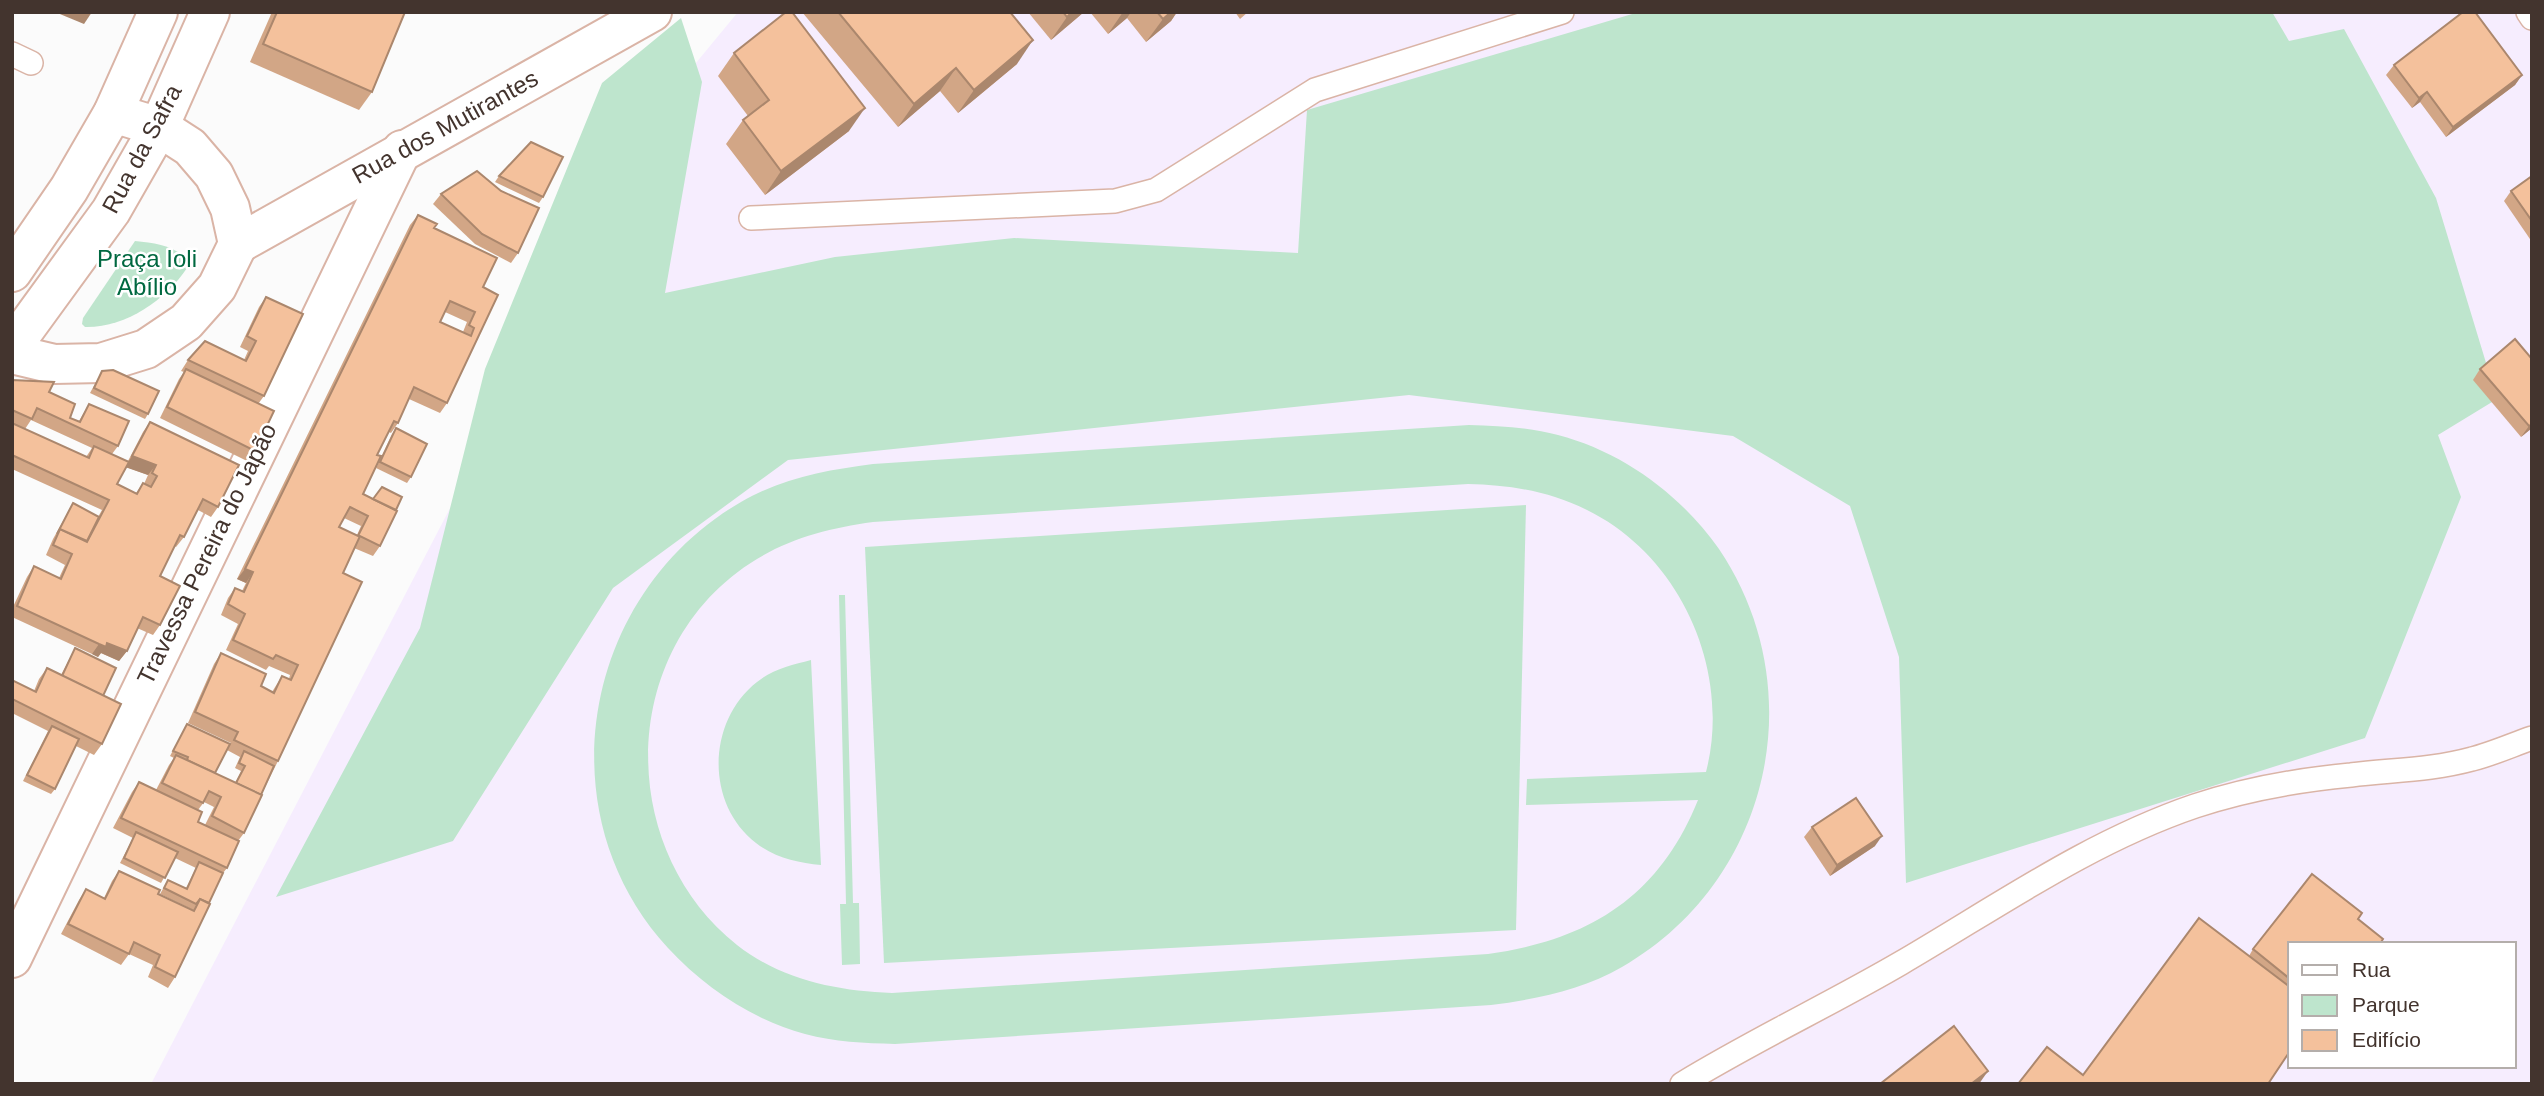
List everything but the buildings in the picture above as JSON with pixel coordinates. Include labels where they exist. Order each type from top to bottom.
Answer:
[{"type":"street","name":"Rua da Safra","points":[[113,113],[158,12]]},
{"type":"street","name":"Rua da Safra","points":[[12,346],[111,211],[159,127],[210,12]]},
{"type":"street","name":"Rua dos Mutirantes","points":[[238,244],[652,12]]},
{"type":"street","points":[[12,272],[69,189],[113,113],[159,127],[190,147],[214,175],[230,208],[238,244],[217,287],[186,322],[146,348],[101,363],[54,364],[12,354]]},
{"type":"street","name":"Travessa Pereira do Japão","points":[[12,958],[402,150]]},
{"type":"lane","points":[[751,218],[1115,201],[1156,190],[1315,90],[1562,12]]},
{"type":"lane","points":[[2528,12],[2532,18]]},
{"type":"lane","points":[[1682,1084],[1728,1056],[1900,963],[1985,911],[2118,837],[2195,806],[2266,786],[2426,768],[2473,759],[2532,737]]},
{"type":"shaded area","points":[[738,12],[2532,12],[2532,1084],[151,1084],[555,306],[620,155]]},
{"type":"green space","points":[[1639,12],[2272,12],[2289,41],[2344,29],[2436,198],[2497,399],[2438,435],[2461,497],[2365,738],[1906,883],[1899,657],[1850,506],[1733,436],[1409,395],[788,460],[613,588],[453,841],[276,897],[420,628],[485,369],[602,83],[681,18],[702,82],[665,293],[835,257],[1014,238],[1298,253],[1307,110]]},
{"type":"green space","name":"Praça Ioli Abílio","points":[[135,241],[176,251],[187,259],[187,268],[168,291],[143,310],[115,323],[85,327],[82,324],[83,318]]},
{"type":"green space","points":[[1469,425],[1547,432],[1605,452],[1649,478],[1704,529],[1719,549],[1748,604],[1765,662],[1769,721],[1762,779],[1743,835],[1713,886],[1673,930],[1607,975],[1575,988],[1525,1000],[1491,1005],[895,1044],[827,1039],[767,1020],[731,1001],[682,963],[629,894],[604,834],[595,771],[598,708],[616,647],[645,591],[687,542],[741,502],[772,487],[822,472],[873,464]],"holes":[[[1484,485],[1529,490],[1558,498],[1587,510],[1620,530],[1649,556],[1673,586],[1692,620],[1705,657],[1712,695],[1712,734],[1706,772],[1527,779],[1526,805],[1698,800],[1682,834],[1663,863],[1641,888],[1589,925],[1558,938],[1488,954],[892,993],[871,992],[811,981],[791,975],[754,957],[737,945],[697,903],[668,855],[652,802],[648,746],[657,692],[678,641],[711,596],[757,559],[784,545],[842,527],[873,522]]]},
{"type":"green space","points":[[1526,505],[1516,930],[884,963],[865,547]]},
{"type":"green space","points":[[839,595],[845,595],[853,903],[859,903],[860,964],[842,965],[840,904],[846,904]]},
{"type":"green space","points":[[811,660],[821,865],[779,856],[756,843],[739,826],[728,807],[721,785],[719,762],[721,740],[729,718],[741,699],[757,682],[770,674]]}]
